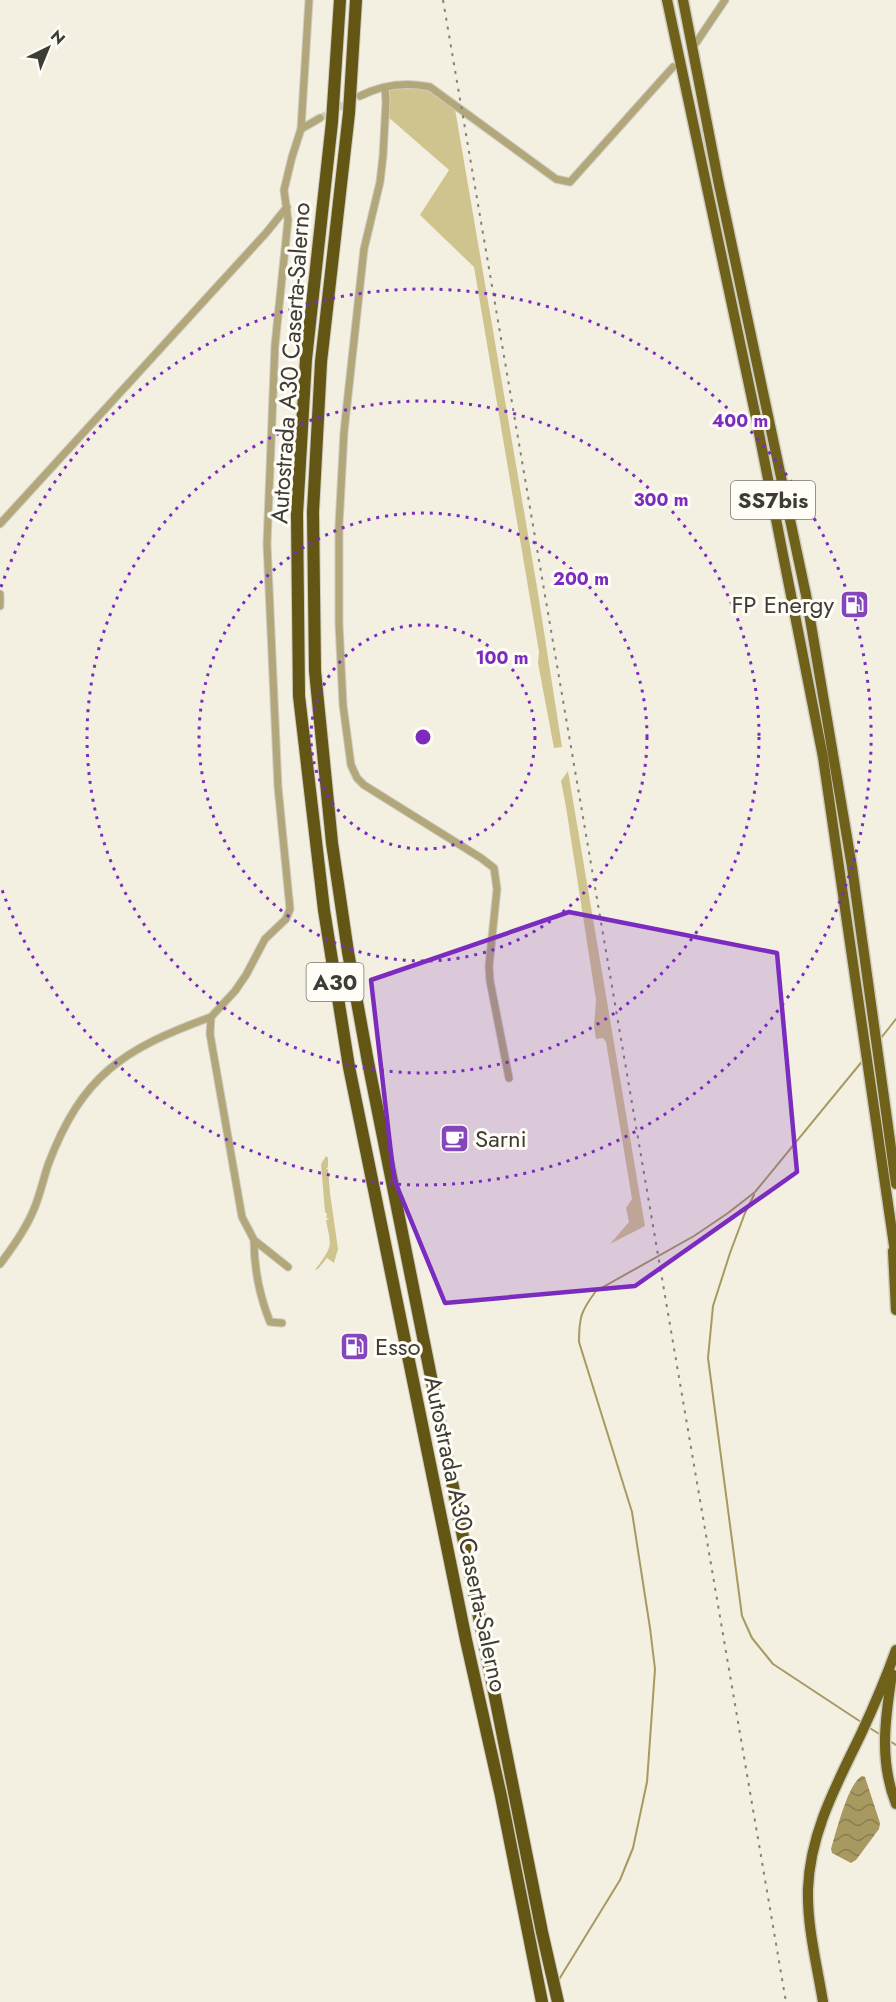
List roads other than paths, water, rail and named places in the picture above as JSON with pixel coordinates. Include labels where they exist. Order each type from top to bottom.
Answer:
[{"type":"highway","name":"Autostrada A30 Caserta-Salerno","points":[[340,0],[332,122],[306,359],[297,514],[299,696],[324,910],[349,1067],[542,2002]]},
{"type":"highway","name":"Autostrada A30 Caserta-Salerno","points":[[356,0],[349,113],[321,362],[313,512],[315,671],[332,843],[368,1062],[542,1932],[558,2002]]},
{"type":"highway","name":"SS7bis","points":[[667,0],[796,610],[823,758],[896,1259]]},
{"type":"highway","name":"SS7bis","points":[[683,0],[718,180],[806,595],[852,867],[896,1184]]},
{"type":"highway","points":[[891,1227],[896,1310]]},
{"type":"highway","points":[[823,2002],[809,1911],[811,1865],[820,1824],[828,1802],[873,1709],[896,1651]]},
{"type":"highway","points":[[896,1651],[886,1718],[884,1751],[888,1778],[896,1804]]},
{"type":"street","points":[[0,1264],[26,1227],[34,1211],[62,1129],[86,1092],[122,1058],[162,1037],[211,1017],[235,991],[266,939],[286,919],[290,909],[278,787],[267,544],[275,345],[287,232],[284,190],[292,156],[302,129],[309,0]]},
{"type":"street","points":[[696,44],[725,0]]},
{"type":"street","points":[[360,96],[385,88],[414,84],[430,87],[556,179],[570,182],[673,67]]},
{"type":"street","points":[[385,88],[380,182],[364,249],[344,432],[339,525],[339,624],[344,715],[351,765],[357,778],[364,785],[494,868],[497,889],[490,956],[490,981],[509,1078]]},
{"type":"street","points":[[302,129],[320,118]]},
{"type":"street","points":[[0,524],[266,234],[287,207]]},
{"type":"street","points":[[211,1017],[210,1034],[213,1056],[242,1217],[254,1240],[288,1267]]},
{"type":"street","points":[[254,1240],[254,1253],[264,1307],[270,1322],[282,1323]]},
{"type":"water","points":[[862,1776],[865,1777],[880,1823],[879,1829],[856,1860],[851,1863],[832,1853],[831,1849],[847,1798],[857,1780]]},
{"type":"waterway","points":[[881,1038],[896,1019]]},
{"type":"waterway","points":[[558,1981],[620,1880],[633,1848],[647,1782],[655,1669],[632,1512],[579,1342],[582,1315],[596,1291],[694,1236],[755,1192],[864,1059]]},
{"type":"waterway","points":[[754,1195],[730,1253],[713,1306],[708,1358],[742,1616],[752,1638],[773,1664],[861,1722]]},
{"type":"waterway","points":[[868,1727],[881,1735]]},
{"type":"waterway","points":[[888,1740],[896,1745]]},
{"type":"tunnel","points":[[320,118],[360,96]]},
{"type":"railway","points":[[443,0],[786,2002]]},
{"type":"place","name":"FP Energy","points":[[855,604]]},
{"type":"place","name":"Sarni","points":[[454,1138]]},
{"type":"place","name":"Esso","points":[[354,1346]]}]
